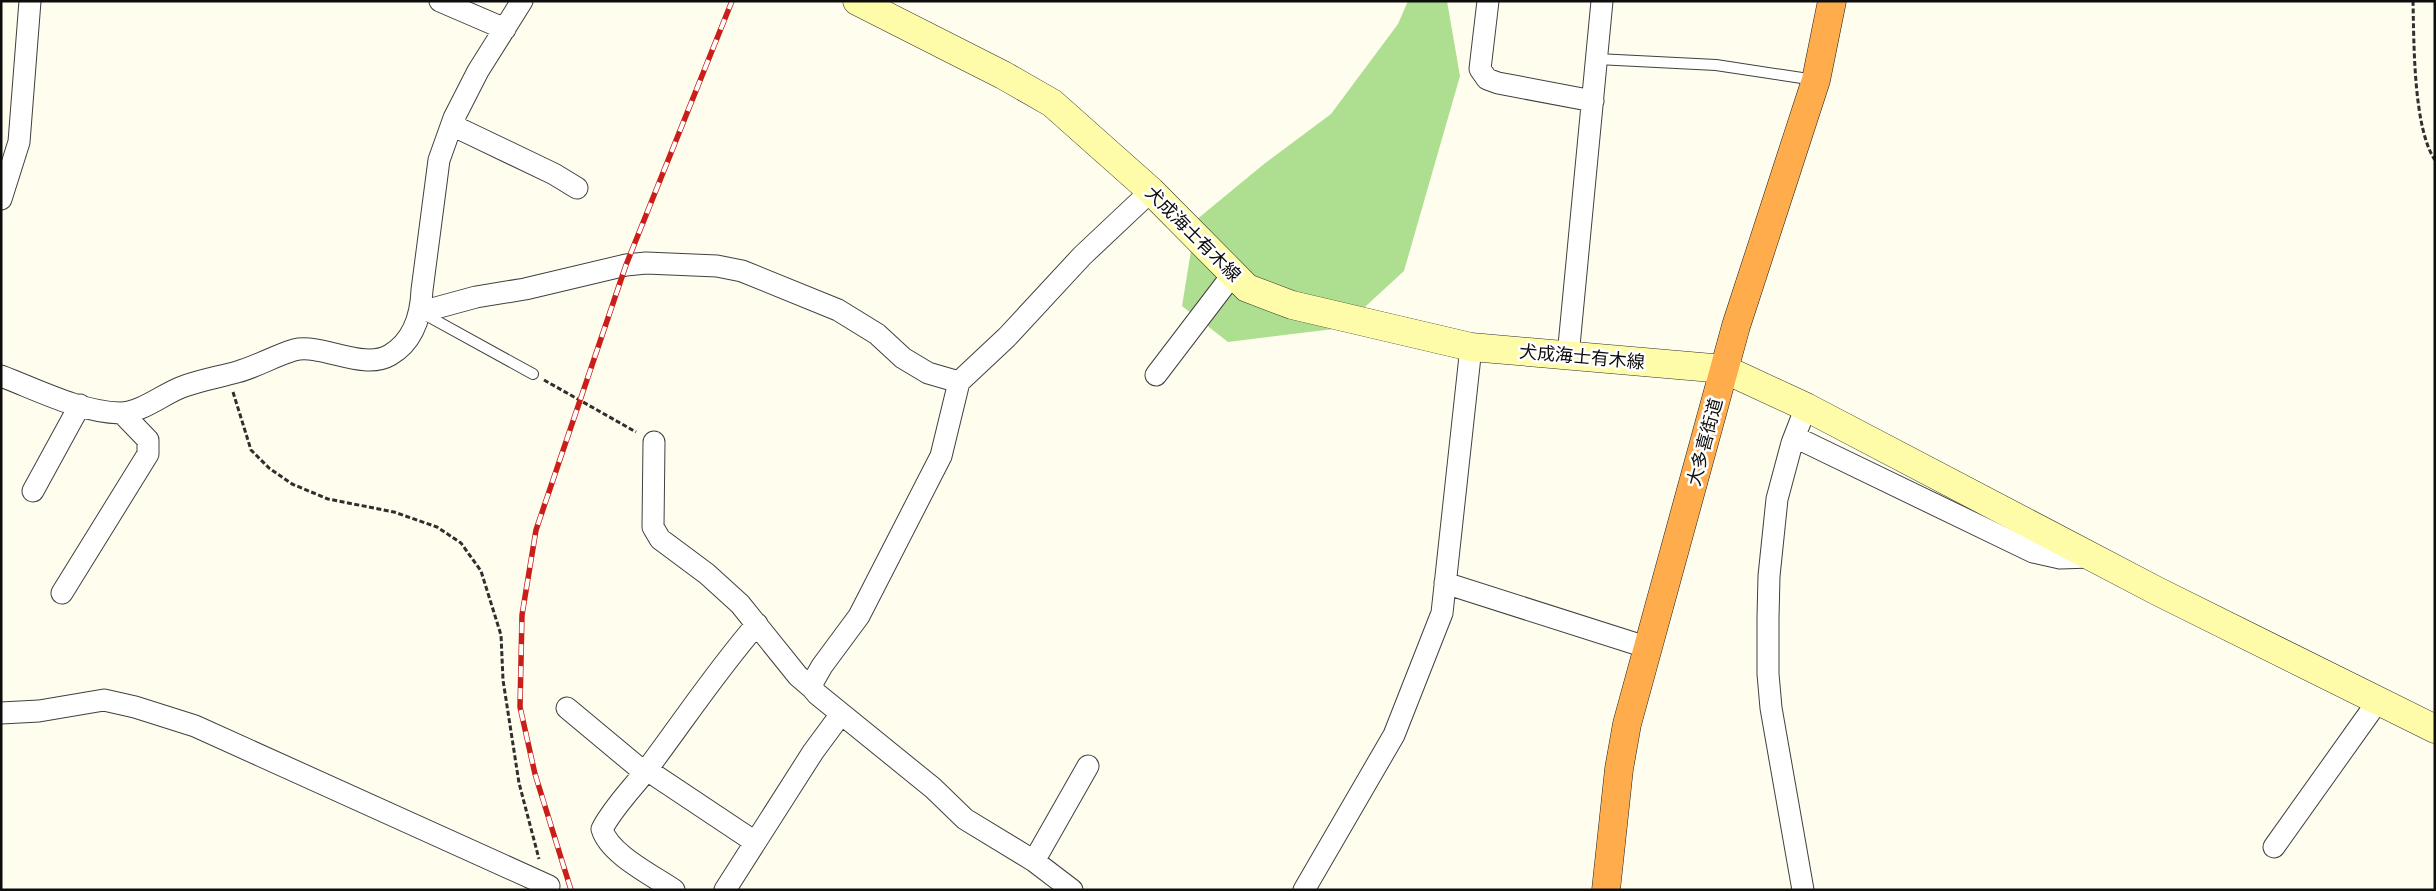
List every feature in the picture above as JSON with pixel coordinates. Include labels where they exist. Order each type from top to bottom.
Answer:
[{"type":"highway","name":"大多喜街道","points":[[1606,890],[1622,745],[1748,284],[1816,80],[1832,1]]},
{"type":"main road","name":"犬成海士有木線","points":[[857,1],[1003,75],[1052,103],[1151,191],[1247,288],[1292,304],[1470,346],[1724,369]]},
{"type":"main road","points":[[1724,369],[1806,407],[2091,557],[2435,729]]},
{"type":"street","points":[[1,199],[19,142],[30,1]]},
{"type":"street","points":[[440,1],[505,29]]},
{"type":"street","points":[[1,376],[80,405],[122,413],[138,408],[181,387],[227,374],[296,350],[307,350],[358,359],[375,359],[389,356],[398,349],[412,332],[421,312],[422,290],[439,160],[454,118],[478,71],[522,1]]},
{"type":"street","points":[[1488,1],[1480,69],[1487,79],[1498,83],[1593,101]]},
{"type":"street","points":[[1568,356],[1602,1]]},
{"type":"street","points":[[454,118],[455,124],[460,129],[554,174],[577,188]]},
{"type":"street","points":[[812,688],[822,666],[859,616],[941,456],[959,382],[1007,337],[1082,256],[1151,191]]},
{"type":"street","points":[[421,312],[476,297],[525,289],[626,265],[646,263],[717,266],[742,271],[838,310],[877,334],[902,358],[928,374],[959,382]]},
{"type":"street","points":[[1156,375],[1233,274]]},
{"type":"street","points":[[1304,890],[1394,735],[1442,613],[1470,346]]},
{"type":"street","points":[[33,491],[80,405]]},
{"type":"street","points":[[1803,890],[1771,708],[1768,674],[1769,576],[1777,499],[1806,407]]},
{"type":"street","points":[[62,593],[148,454],[148,440],[122,413]]},
{"type":"street","points":[[1795,437],[2033,552],[2060,558],[2091,557]]},
{"type":"street","points":[[654,442],[653,527],[660,539],[707,574],[740,604],[798,676],[841,714],[933,788],[965,818],[1034,861],[1072,890]]},
{"type":"street","points":[[1445,583],[1649,648]]},
{"type":"street","points":[[674,890],[612,848],[602,829],[608,818],[646,771],[732,653],[757,624]]},
{"type":"street","points":[[1,713],[39,711],[104,700],[135,707],[194,726],[549,886]]},
{"type":"street","points":[[2274,847],[2378,701]]},
{"type":"street","points":[[567,708],[646,771],[754,842]]},
{"type":"street","points":[[725,890],[813,752],[841,714]]},
{"type":"street","points":[[1034,861],[1088,766]]},
{"type":"lane","points":[[1597,59],[1716,64],[1816,80]]},
{"type":"lane","points":[[421,312],[533,374]]},
{"type":"path","points":[[2413,1],[2414,65],[2422,122],[2435,160]]},
{"type":"path","points":[[227,374],[251,450],[269,468],[292,484],[328,499],[394,512],[437,527],[461,543],[481,571],[501,635],[503,680],[519,783],[541,866],[549,886]]},
{"type":"path","points":[[533,374],[654,442]]},
{"type":"green space","points":[[1408,1],[1447,1],[1460,76],[1404,271],[1342,328],[1228,342],[1182,306],[1196,220],[1264,164],[1331,114],[1398,24]]},
{"type":"railway","points":[[571,890],[535,774],[520,707],[522,615],[536,530],[626,265],[732,1]]}]
